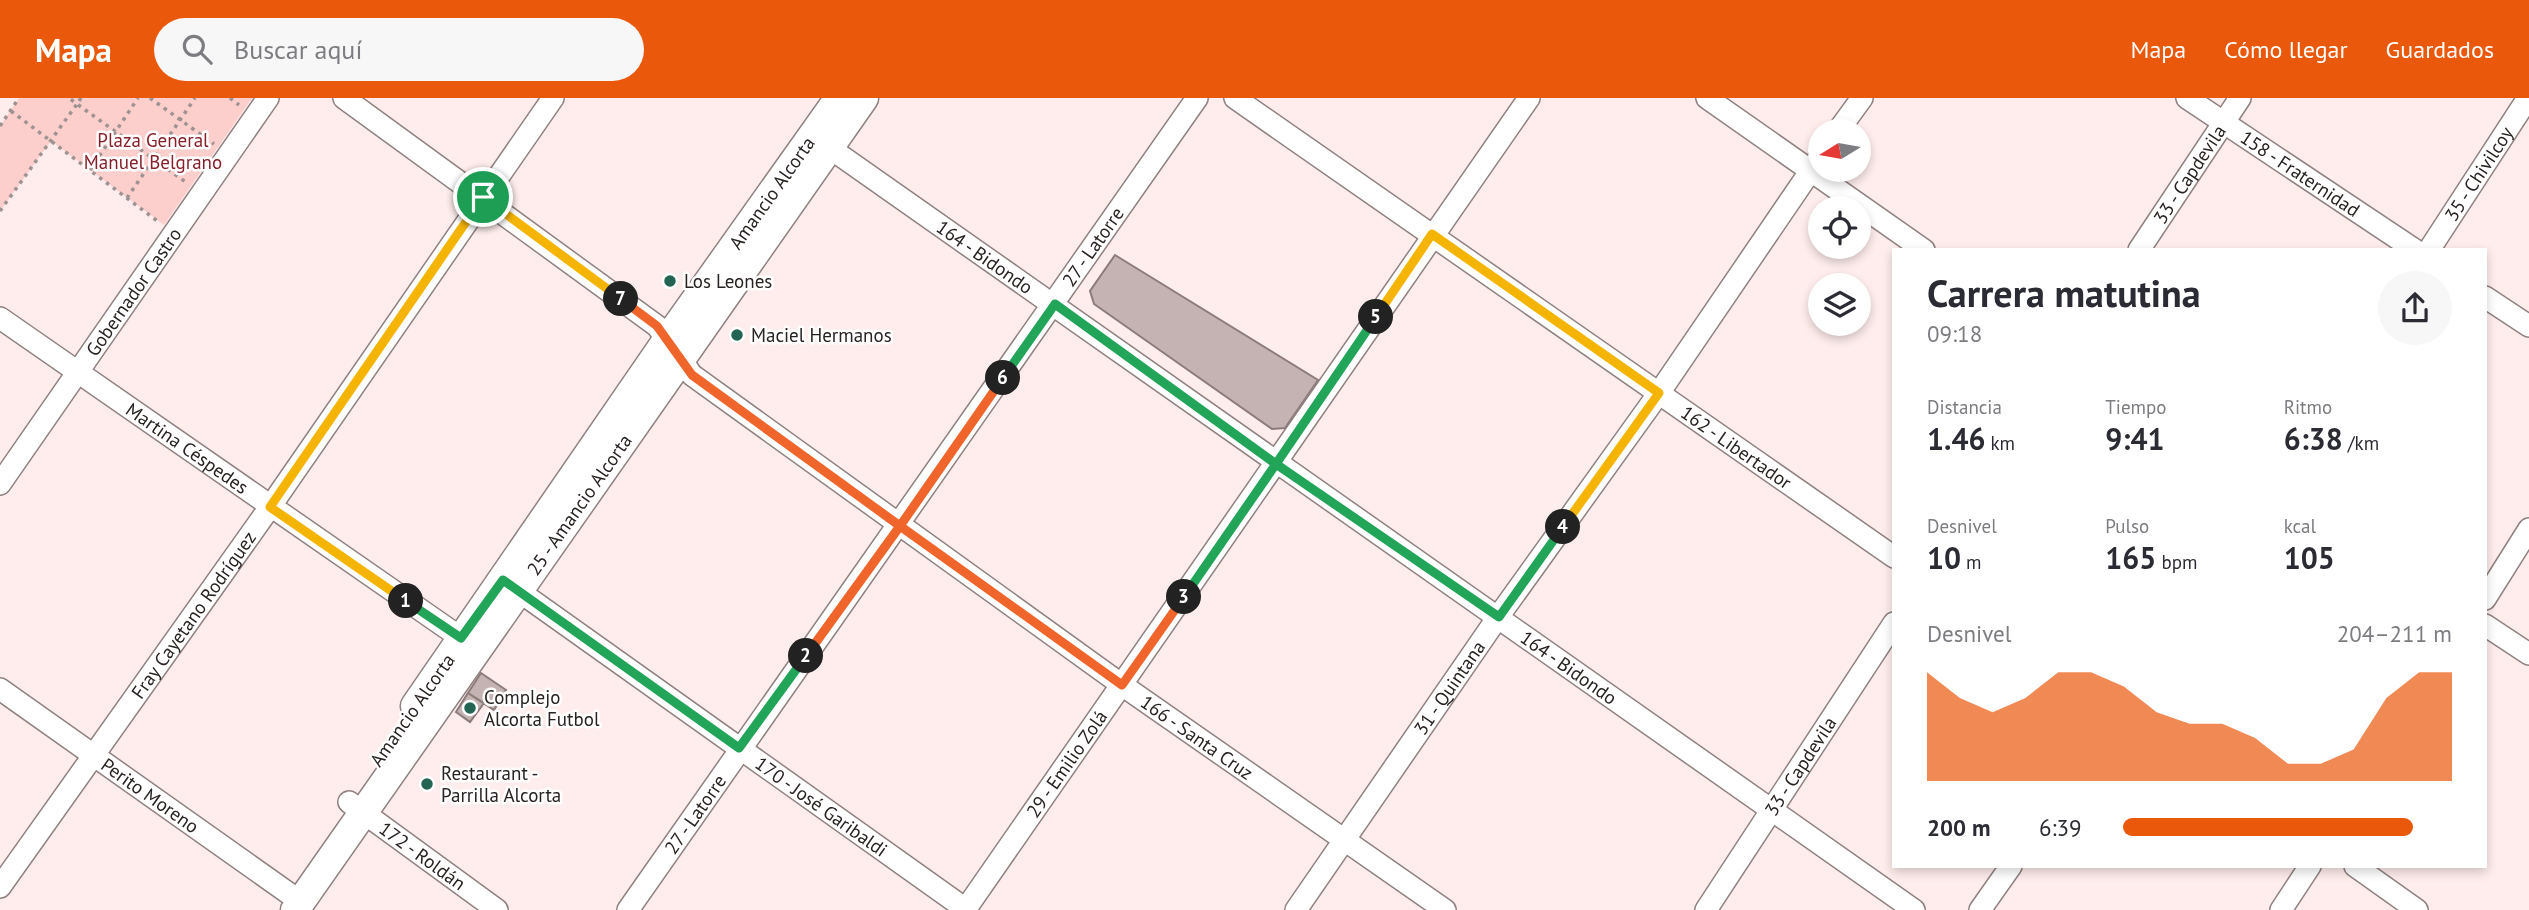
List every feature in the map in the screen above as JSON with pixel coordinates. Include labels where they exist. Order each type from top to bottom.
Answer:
[{"type":"main road","name":"Amancio Alcorta","points":[[821,142],[839,98]]},
{"type":"main road","points":[[511,586],[821,142],[864,98]]},
{"type":"main road","name":"25 - Amancio Alcorta","points":[[356,807],[511,586]]},
{"type":"main road","points":[[290,903],[356,807]]},
{"type":"street","name":"Gobernador Castro","points":[[0,484],[268,98]]},
{"type":"street","name":"166 - Santa Cruz","points":[[344,98],[657,326],[692,375],[1122,685],[1445,910]]},
{"type":"street","name":"Fray Cayetano Rodríguez","points":[[0,887],[270,507],[553,98]]},
{"type":"street","name":"27 - Latorre","points":[[628,910],[739,748],[900,526],[1198,98]]},
{"type":"street","name":"162 - Libertador","points":[[1235,98],[1892,555]]},
{"type":"street","name":"29 - Emilio Zolá","points":[[965,910],[1529,98]]},
{"type":"street","points":[[1707,98],[1808,159]]},
{"type":"street","points":[[1847,119],[1862,98]]},
{"type":"street","name":"158 - Fraternidad","points":[[2187,98],[2412,248]]},
{"type":"street","name":"33 - Capdevila","points":[[2140,248],[2240,98]]},
{"type":"street","name":"35 - Chivilcoy","points":[[2430,248],[2528,98]]},
{"type":"street","name":"164 - Bidondo","points":[[821,142],[1914,910]]},
{"type":"street","name":"31 - Quintana","points":[[1296,910],[1499,617],[1659,393],[1808,173]]},
{"type":"street","points":[[1839,182],[1921,248]]},
{"type":"street","points":[[2487,298],[2529,326]]},
{"type":"street","name":"Martina Céspedes","points":[[0,318],[470,644]]},
{"type":"street","points":[[2487,596],[2529,529]]},
{"type":"street","name":"170 - José Garibaldi","points":[[511,586],[965,910]]},
{"type":"street","name":"33 - Capdevila","points":[[1706,910],[1892,626]]},
{"type":"street","points":[[2487,626],[2529,654]]},
{"type":"street","name":"Perito Moreno","points":[[0,689],[92,754],[290,903]]},
{"type":"street","name":"172 - Roldán","points":[[356,807],[497,910]]},
{"type":"street","points":[[1980,910],[2010,868]]},
{"type":"street","points":[[2281,910],[2309,868]]},
{"type":"street","points":[[2358,868],[2417,910]]},
{"type":"path","points":[[0,127],[19,98]]},
{"type":"path","points":[[69,98],[191,186]]},
{"type":"path","points":[[0,211],[81,98]]},
{"type":"path","points":[[90,170],[138,98]]},
{"type":"path","points":[[150,98],[218,147]]},
{"type":"path","points":[[127,198],[195,98]]},
{"type":"path","points":[[229,98],[245,109]]},
{"type":"path","points":[[11,111],[164,225]]},
{"type":"green space","name":"Plaza General Manuel Belgrano","points":[[19,98],[252,98],[164,225],[51,141],[0,211],[0,126]]},
{"type":"building","points":[[1115,255],[1318,380],[1285,428],[1272,429],[1094,304],[1090,291]]},
{"type":"building","points":[[481,673],[506,690],[494,710],[468,693]]},
{"type":"building","name":"Complejo Alcorta Futbol","points":[[468,693],[484,703],[470,722],[456,712]]},
{"type":"place","name":"Los Leones","points":[[670,281]]},
{"type":"place","name":"Maciel Hermanos","points":[[737,335]]},
{"type":"place","name":"Complejo Alcorta Futbol","points":[[470,708]]},
{"type":"place","name":"Restaurant - Parrilla Alcorta","points":[[427,784]]},
{"type":"route","points":[[483,197],[270,507],[461,638],[503,580],[739,748],[900,526],[1122,685],[1276,464],[1499,617],[1659,393],[1432,234],[1276,464],[1055,304],[900,526],[692,375],[680,362],[657,326],[483,197]]}]
